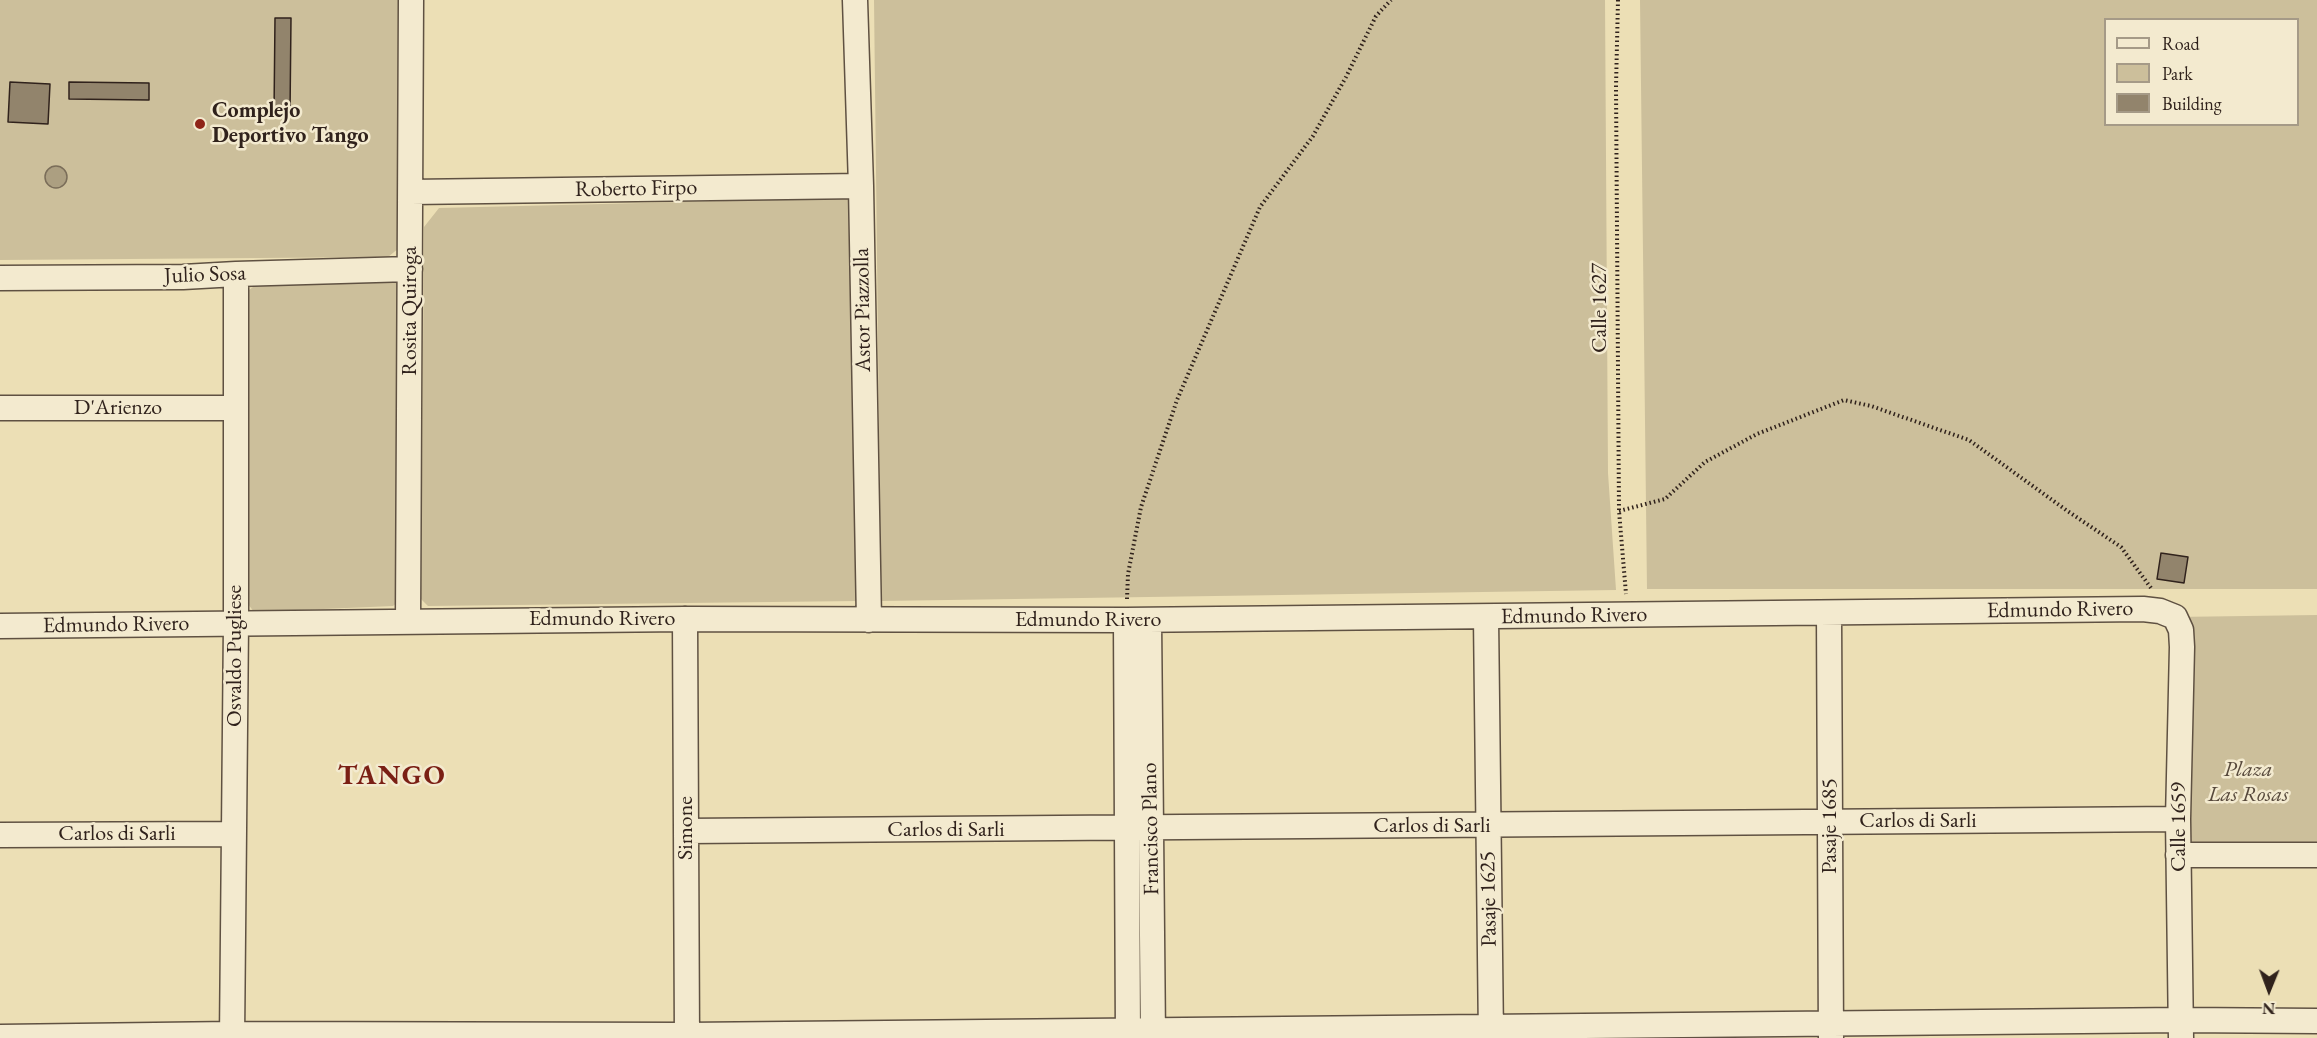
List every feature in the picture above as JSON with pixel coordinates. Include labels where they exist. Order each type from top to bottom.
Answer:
[{"type":"street","name":"Rosita Quiroga","points":[[408,621],[411,0]]},
{"type":"street","name":"Astor Piazzolla","points":[[855,0],[861,186],[868,620]]},
{"type":"street","name":"Roberto Firpo","points":[[411,192],[861,186]]},
{"type":"street","name":"Julio Sosa","points":[[0,278],[183,277],[410,270]]},
{"type":"street","name":"Osvaldo Pugliese","points":[[232,1036],[236,623],[236,274]]},
{"type":"street","name":"D'Arienzo","points":[[0,408],[236,408]]},
{"type":"street","name":"Edmundo Rivero","points":[[0,626],[685,619],[1138,620],[2143,609],[2167,614]]},
{"type":"street","name":"Pasaje 1685","points":[[1829,613],[1831,1031]]},
{"type":"street","name":"Calle 1659","points":[[2167,614],[2181,630],[2182,647],[2178,819],[2181,1029]]},
{"type":"street","name":"Pasaje 1625","points":[[1486,617],[1491,1033]]},
{"type":"street","name":"Simone","points":[[685,619],[687,1036]]},
{"type":"street","name":"Francisco Plano","points":[[1138,620],[1151,828],[1153,1035]]},
{"type":"street","name":"Francisco Plano","points":[[1128,1035],[1127,828],[1138,620]]},
{"type":"street","name":"Carlos di Sarli","points":[[686,831],[2178,819]]},
{"type":"street","name":"Carlos di Sarli","points":[[0,835],[234,834]]},
{"type":"street","points":[[2178,855],[2317,855]]},
{"type":"street","points":[[0,1038],[2181,1029],[2317,1021]]},
{"type":"path","points":[[1138,620],[1128,574],[1141,507],[1182,390],[1260,207],[1313,136],[1376,16],[1391,0]]},
{"type":"path","name":"Calle 1627","points":[[1618,0],[1616,99],[1619,512],[1626,588],[1624,615]]},
{"type":"path","points":[[1619,512],[1665,498],[1705,462],[1757,434],[1844,400],[1871,406],[1969,440],[2121,547],[2167,614]]},
{"type":"green space","name":"Complejo Deportivo Tango","points":[[0,0],[399,0],[399,248],[388,257],[0,260]]},
{"type":"green space","points":[[874,0],[1605,0],[1608,473],[1616,590],[881,601]]},
{"type":"green space","points":[[1640,0],[2317,0],[2317,589],[1647,589]]},
{"type":"green space","points":[[847,198],[854,213],[858,601],[428,606],[421,599],[424,227],[439,208]]},
{"type":"green space","points":[[399,281],[398,602],[393,606],[254,612],[248,604],[249,290],[260,282]]},
{"type":"green space","name":"Plaza Las Rosas","points":[[2317,615],[2317,855],[2178,855],[2175,617]]},
{"type":"shaded area","points":[[56,166],[64,169],[67,177],[64,185],[56,188],[48,185],[45,177],[48,169]]},
{"type":"building","points":[[275,18],[291,18],[290,113],[274,113]]},
{"type":"building","points":[[10,82],[50,84],[48,124],[8,122]]},
{"type":"building","points":[[69,82],[149,83],[149,100],[69,99]]},
{"type":"building","points":[[2161,553],[2188,557],[2184,583],[2157,579]]},
{"type":"place","name":"Complejo Deportivo Tango","points":[[200,124]]},
{"type":"district","name":"TANGO","points":[[392,776]]}]
